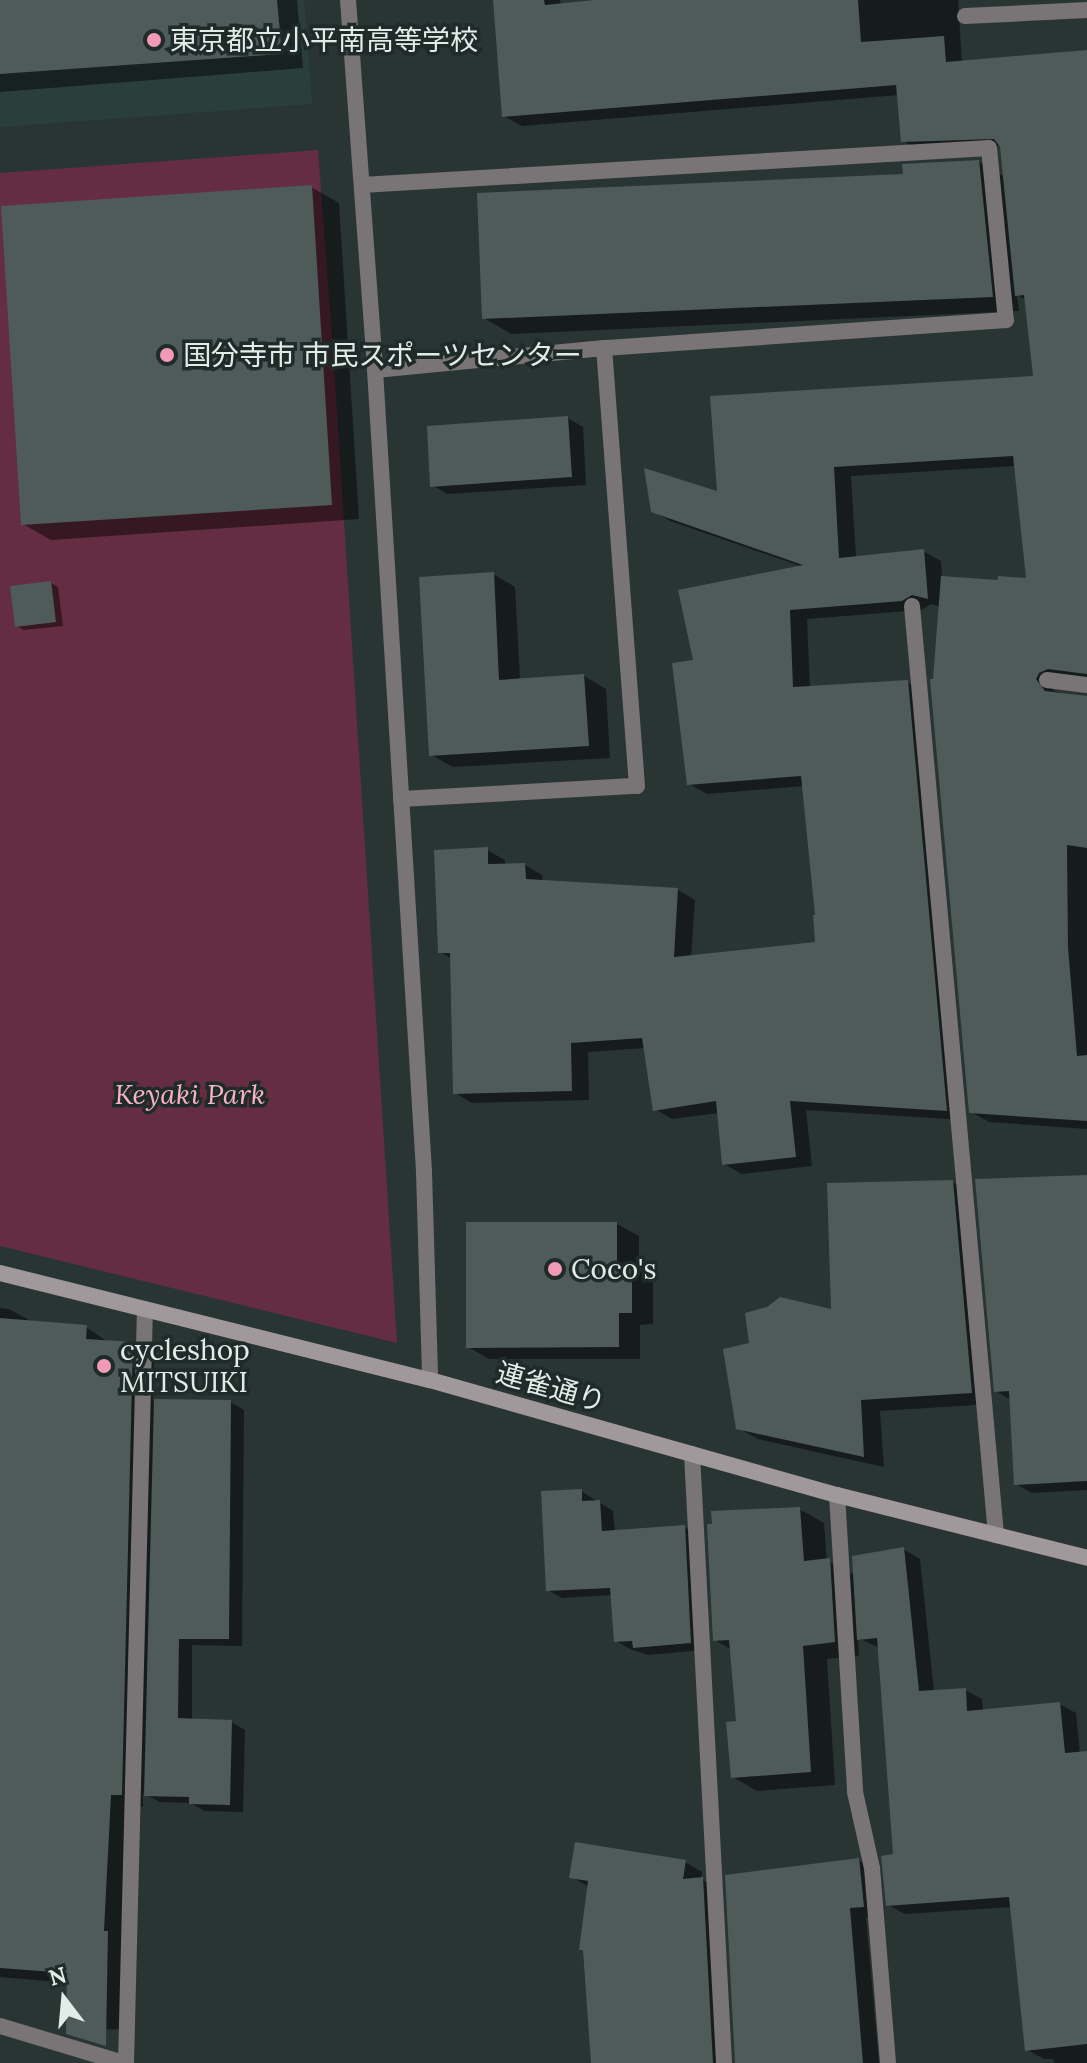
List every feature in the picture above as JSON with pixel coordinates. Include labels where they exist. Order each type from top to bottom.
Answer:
[{"type":"main road","name":"連雀通り","points":[[0,1273],[430,1380],[837,1495],[1087,1558]]},
{"type":"street","points":[[348,0],[375,370],[424,1172],[430,1380]]},
{"type":"street","points":[[965,16],[1087,10]]},
{"type":"street","points":[[362,185],[989,148],[1006,320],[604,348],[375,370]]},
{"type":"street","points":[[401,799],[637,786],[604,348]]},
{"type":"street","points":[[912,606],[996,1535]]},
{"type":"street","points":[[1047,680],[1087,685]]},
{"type":"street","points":[[0,2026],[124,2063],[145,1309]]},
{"type":"street","points":[[692,1454],[724,2063]]},
{"type":"street","points":[[837,1495],[855,1792],[872,1868],[888,2063]]},
{"type":"shaded area","name":"東京都立小平南高等学校","points":[[0,0],[304,0],[312,104],[0,127]]},
{"type":"green space","name":"Keyaki Park","points":[[318,150],[397,1343],[0,1246],[0,173]]},
{"type":"building","points":[[0,0],[277,0],[282,54],[0,74]]},
{"type":"building","points":[[493,0],[544,0],[545,5],[594,0],[858,0],[861,42],[944,36],[946,62],[1087,50],[1087,674],[1048,669],[1039,673],[1036,679],[1045,691],[1087,696],[1087,848],[1067,845],[1068,947],[1077,1056],[1087,1055],[1087,1121],[969,1113],[930,679],[933,679],[941,576],[998,580],[998,576],[1026,578],[1013,456],[834,467],[839,558],[924,549],[928,599],[912,595],[902,601],[790,610],[793,687],[908,680],[947,1111],[790,1101],[796,1157],[722,1165],[716,1101],[653,1111],[642,1038],[571,1043],[572,1091],[453,1094],[450,953],[438,953],[434,850],[488,847],[488,864],[525,863],[526,879],[678,888],[674,957],[815,942],[801,776],[687,785],[672,663],[693,660],[678,590],[803,565],[651,512],[644,468],[717,491],[710,396],[1033,376],[1024,295],[1015,296],[1000,147],[994,139],[901,142],[896,85],[502,117]]},
{"type":"building","points":[[979,160],[993,297],[482,319],[477,193],[903,174],[902,164]]},
{"type":"building","name":"国分寺市 市民スポーツセンター","points":[[312,185],[332,505],[21,525],[1,206]]},
{"type":"building","points":[[568,416],[572,477],[430,487],[427,426]]},
{"type":"building","points":[[494,572],[499,680],[584,674],[589,746],[429,756],[419,577]]},
{"type":"building","points":[[51,581],[56,622],[15,627],[10,586]]},
{"type":"building","points":[[1087,1175],[1087,1481],[1014,1485],[1009,1391],[994,1392],[975,1179]]},
{"type":"building","points":[[953,1180],[972,1393],[861,1400],[864,1457],[736,1429],[723,1349],[749,1343],[745,1313],[767,1307],[780,1297],[831,1309],[827,1183]]},
{"type":"building","points":[[466,1222],[617,1222],[617,1264],[632,1264],[632,1313],[619,1313],[619,1347],[466,1348]]},
{"type":"building","points":[[0,1318],[87,1325],[86,1339],[133,1342],[122,1795],[111,1795],[104,1931],[108,1931],[106,2046],[66,2034],[67,1973],[0,1968]]},
{"type":"building","points":[[154,1399],[231,1400],[229,1639],[179,1639],[178,1718],[232,1720],[230,1805],[189,1804],[189,1797],[144,1796]]},
{"type":"building","points":[[582,1489],[582,1501],[600,1500],[602,1531],[685,1525],[691,1643],[633,1648],[632,1641],[614,1642],[610,1588],[546,1591],[541,1491]]},
{"type":"building","points":[[800,1507],[804,1561],[830,1558],[835,1642],[803,1646],[811,1772],[731,1778],[726,1722],[736,1721],[729,1640],[713,1641],[707,1524],[712,1524],[711,1511]]},
{"type":"building","points":[[904,1547],[919,1691],[966,1688],[967,1711],[1060,1702],[1065,1753],[1087,1751],[1087,2044],[1025,2051],[1009,1897],[886,1906],[881,1856],[893,1854],[877,1638],[857,1640],[852,1556]]},
{"type":"building","points":[[575,1842],[686,1860],[683,1879],[703,1877],[713,2063],[591,2063],[583,1950],[579,1950],[588,1881],[569,1878]]},
{"type":"building","points":[[859,1858],[864,1907],[850,1908],[863,2063],[735,2063],[725,1875]]},
{"type":"place","name":"東京都立小平南高等学校","points":[[154,40]]},
{"type":"place","name":"国分寺市 市民スポーツセンター","points":[[167,355]]},
{"type":"place","name":"Coco's","points":[[555,1269]]},
{"type":"place","name":"cycleshop MITSUIKI","points":[[104,1366]]}]
